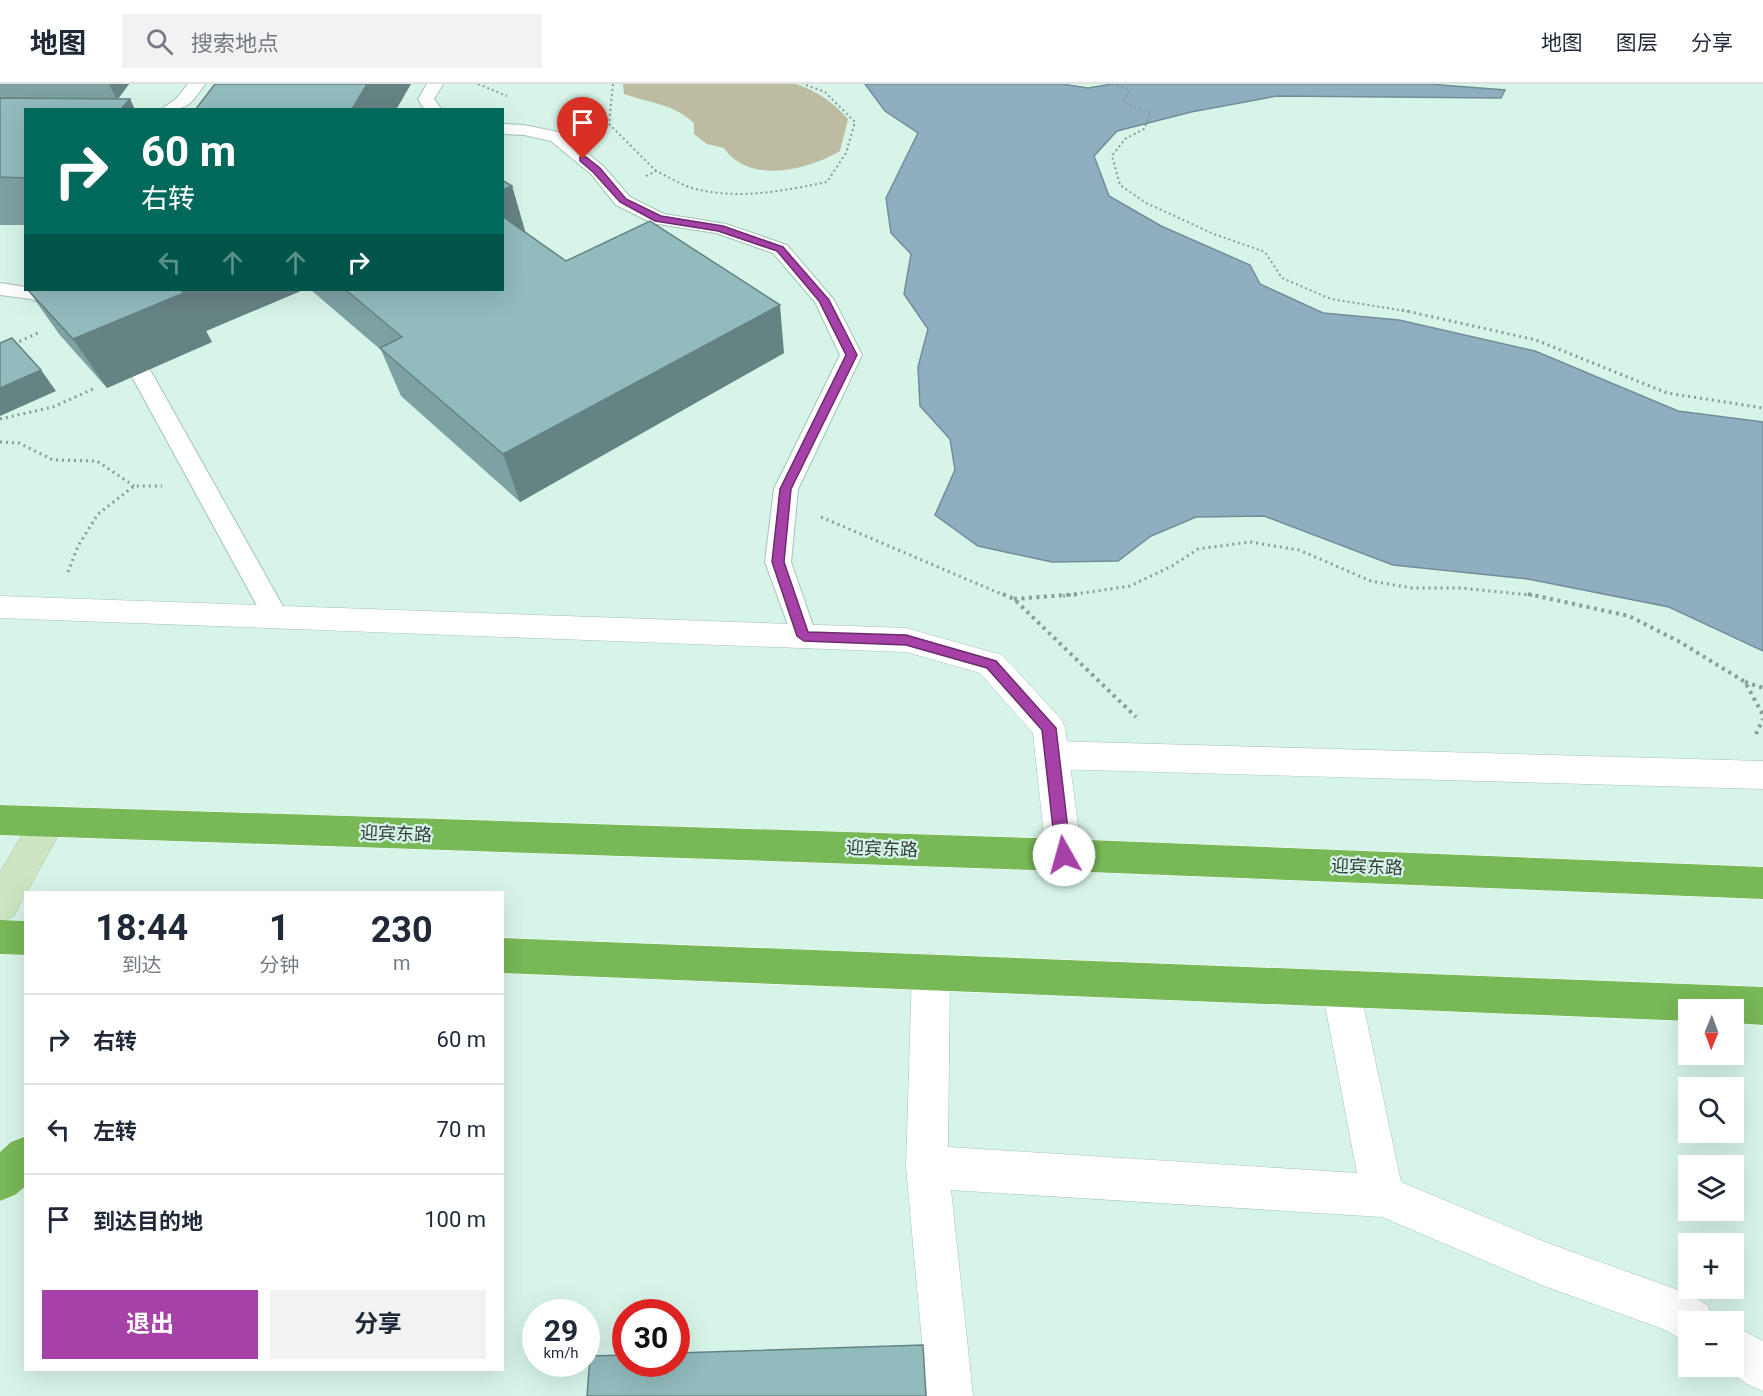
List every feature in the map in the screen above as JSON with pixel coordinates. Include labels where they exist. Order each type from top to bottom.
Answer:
[{"type":"highway","name":"迎宾东路","points":[[0,820],[1064,855],[1763,883]]},
{"type":"highway","points":[[0,937],[24,938]]},
{"type":"highway","points":[[504,956],[931,971],[1763,1006]]},
{"type":"highway","points":[[0,1180],[24,1159]]},
{"type":"main road","points":[[0,905],[48,822]]},
{"type":"street","points":[[0,607],[906,640],[991,664],[1049,728],[1064,855]]},
{"type":"street","points":[[1052,755],[1763,775]]},
{"type":"street","points":[[931,971],[927,1167],[950,1396]]},
{"type":"street","points":[[1341,988],[1383,1196]]},
{"type":"street","points":[[927,1167],[1383,1196],[1544,1264],[1678,1312]]},
{"type":"street","points":[[1744,1356],[1763,1368]]},
{"type":"lane","points":[[172,108],[182,103],[197,84]]},
{"type":"lane","points":[[433,108],[426,99],[435,84]]},
{"type":"lane","points":[[504,129],[524,130],[557,137],[597,170],[623,201],[659,219],[720,228],[780,249],[824,300],[851,355],[786,489],[778,562],[804,636]]},
{"type":"lane","points":[[0,289],[35,294],[79,312]]},
{"type":"lane","points":[[142,375],[276,617]]},
{"type":"path","points":[[613,84],[609,124],[656,171],[690,187],[728,192],[763,193],[827,182],[846,153],[855,122],[825,92],[803,84]]},
{"type":"path","points":[[1112,84],[1130,90],[1124,102],[1151,113],[1144,129],[1125,139],[1112,156],[1120,185],[1146,204],[1214,234],[1265,252],[1282,278],[1330,299],[1414,312],[1536,340],[1667,393],[1763,408]]},
{"type":"path","points":[[616,192],[656,171]]},
{"type":"path","points":[[10,346],[41,331]]},
{"type":"path","points":[[0,420],[53,407],[93,388]]},
{"type":"path","points":[[0,442],[19,443],[53,460],[97,461],[134,486],[204,486]]},
{"type":"path","points":[[36,608],[70,570],[78,546],[98,514],[134,486]]},
{"type":"path","points":[[784,501],[1014,599],[1180,759]]},
{"type":"path","points":[[1014,599],[1074,596],[1130,586],[1172,566],[1197,549],[1250,542],[1299,550],[1371,581],[1412,588],[1461,588],[1537,595],[1629,616],[1680,642],[1745,682],[1763,688]]},
{"type":"path","points":[[1745,682],[1763,715]]},
{"type":"green space","points":[[623,84],[796,84],[824,98],[848,119],[840,151],[812,164],[796,168],[763,170],[748,167],[735,160],[724,148],[707,144],[694,134],[694,123],[678,112],[624,94]]},
{"type":"water","points":[[865,84],[1062,84],[1088,88],[1112,84],[1428,84],[1505,90],[1501,98],[1277,96],[1191,112],[1117,131],[1094,156],[1109,196],[1161,226],[1250,265],[1260,284],[1323,313],[1399,320],[1535,351],[1678,411],[1763,422],[1763,651],[1669,607],[1528,579],[1393,565],[1264,516],[1196,517],[1151,536],[1118,561],[1052,562],[978,546],[935,515],[955,470],[950,439],[920,406],[918,367],[928,329],[904,294],[911,254],[891,233],[886,198],[918,133],[885,111]]},
{"type":"building","points":[[215,84],[367,84],[353,108],[197,108]]},
{"type":"building","points":[[0,98],[130,99],[122,108],[24,108],[24,178],[0,177]]},
{"type":"building","points":[[504,181],[512,186],[504,189]]},
{"type":"building","points":[[504,217],[566,261],[650,221],[780,305],[503,454],[380,348],[402,337],[347,291],[504,291]]},
{"type":"building","points":[[29,291],[181,291],[184,293],[73,339]]},
{"type":"building","points":[[12,338],[41,370],[0,388],[0,343]]},
{"type":"building","points":[[923,1345],[926,1396],[587,1396],[588,1377],[600,1377],[600,1356],[612,1355],[612,1377],[690,1377],[690,1353]]},
{"type":"route","points":[[583,159],[597,170],[623,201],[659,219],[720,228],[780,249],[824,300],[851,355],[786,489],[778,562],[804,636],[906,640],[991,664],[1049,728],[1064,855]]}]
